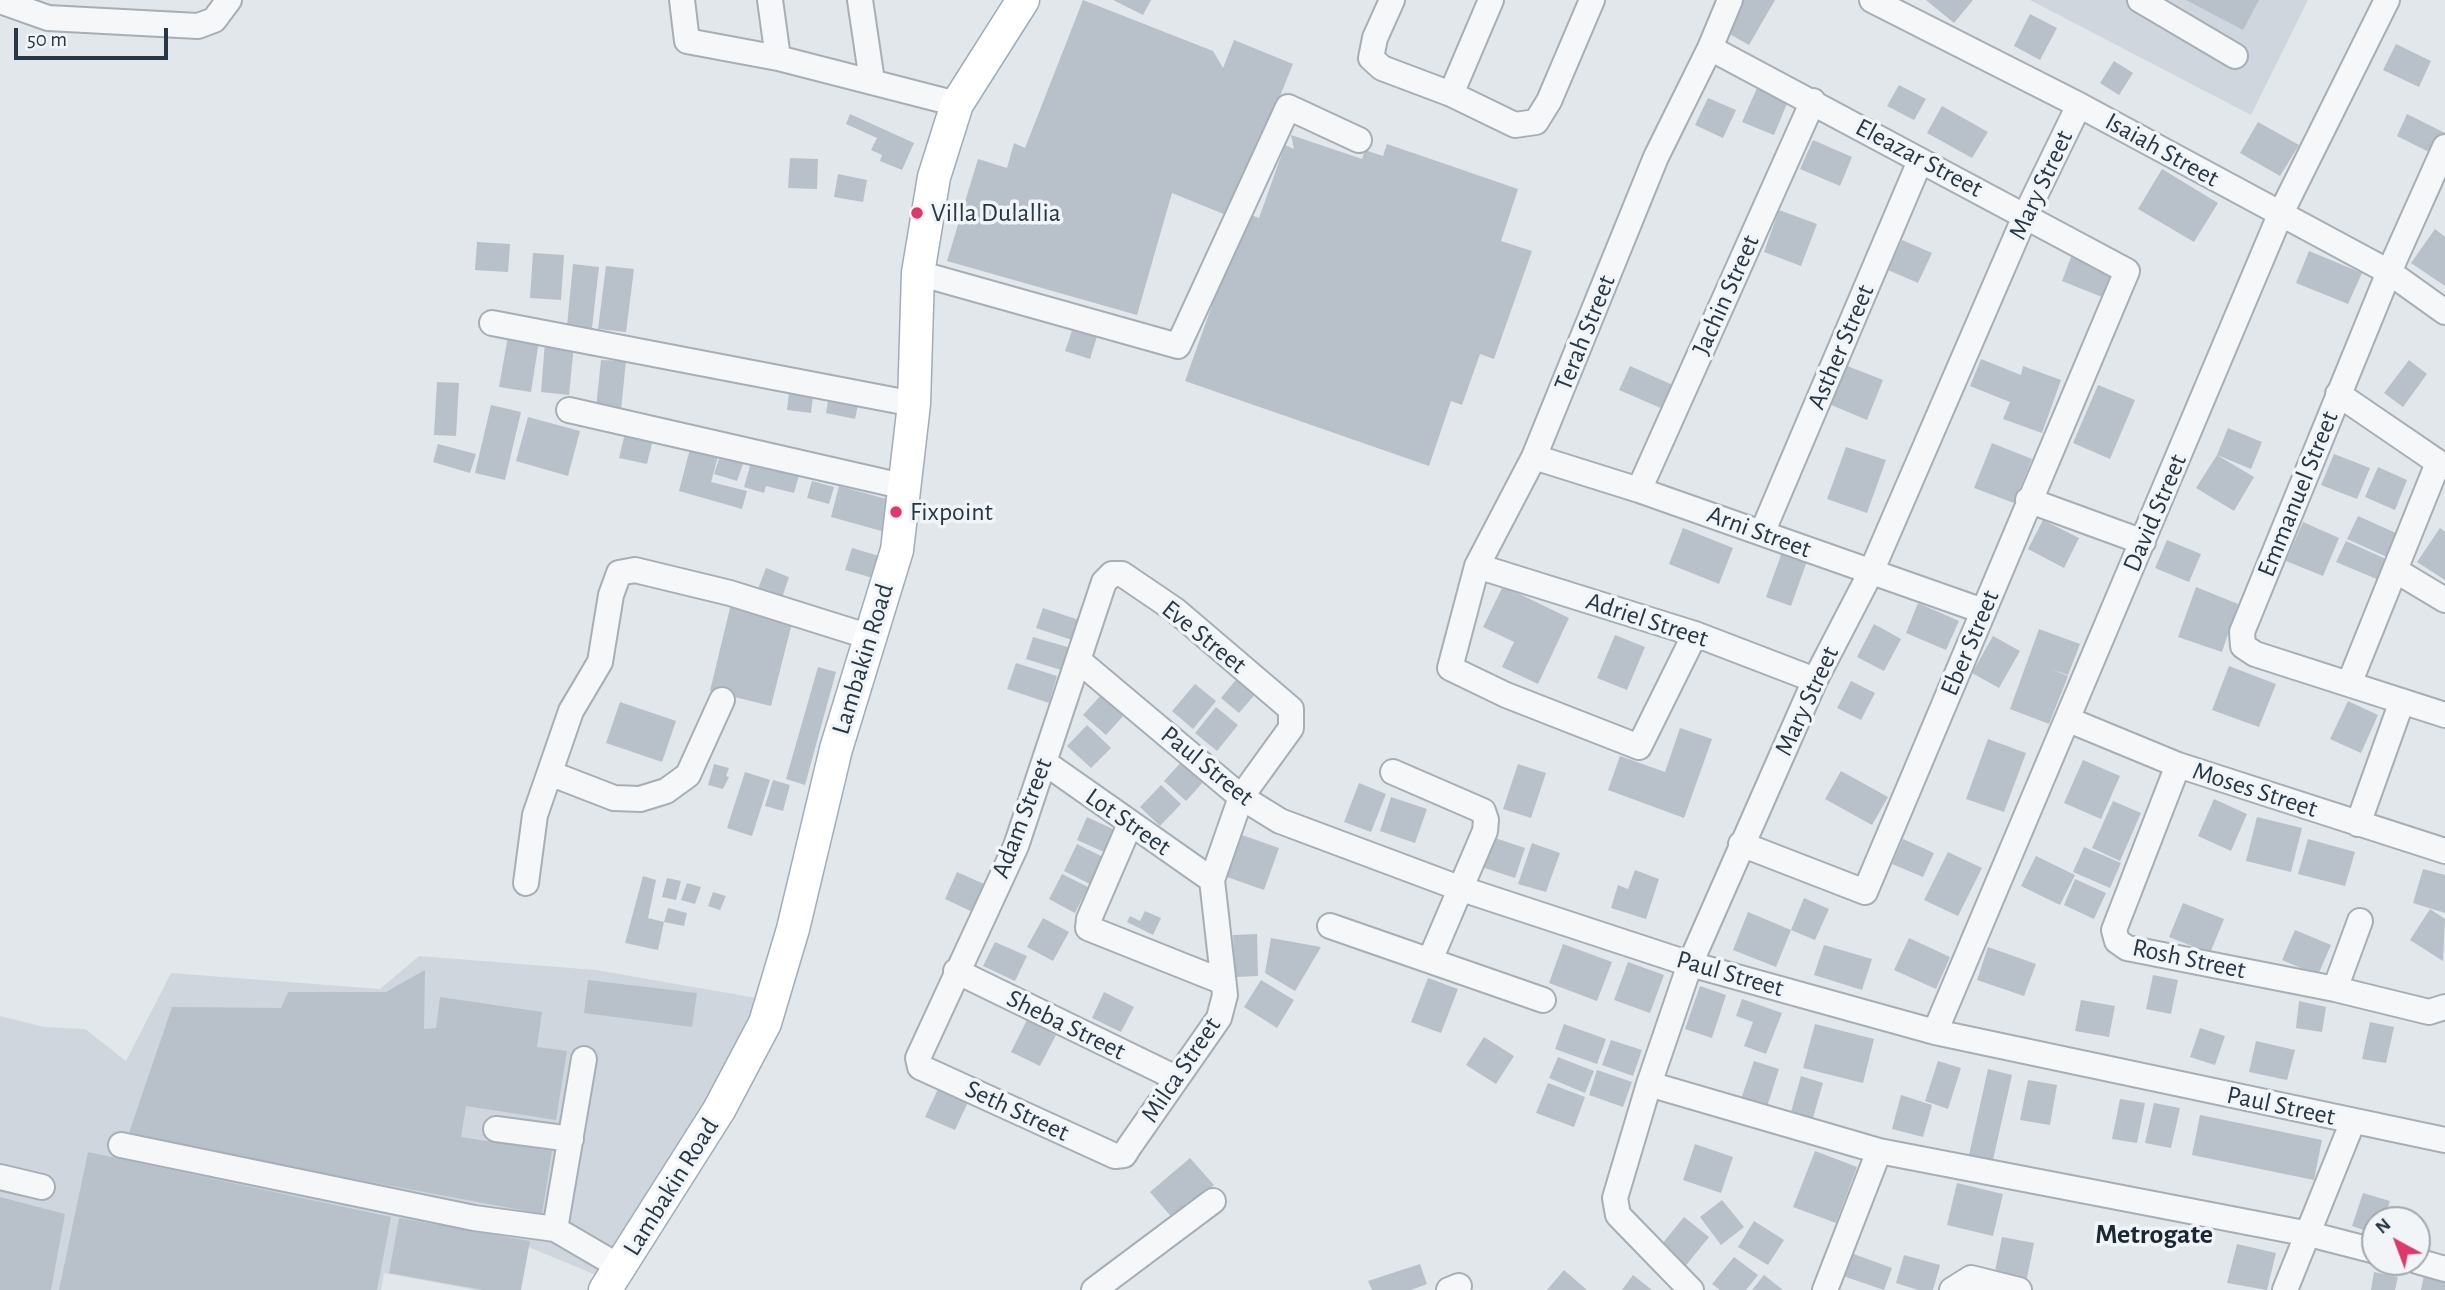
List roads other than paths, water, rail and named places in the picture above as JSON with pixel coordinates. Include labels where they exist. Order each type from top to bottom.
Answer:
[{"type":"main road","name":"Lambakin Road","points":[[612,1278],[719,1110],[765,1023],[793,929],[835,749],[897,550],[914,404],[918,273],[933,177],[957,104],[1023,0]]},
{"type":"street","points":[[0,1],[48,18],[198,26],[214,20],[229,0]]},
{"type":"street","points":[[682,0],[687,41],[778,58],[957,104]]},
{"type":"street","points":[[770,0],[778,58]]},
{"type":"street","points":[[860,0],[872,80]]},
{"type":"street","points":[[1392,0],[1375,38],[1371,58],[1382,68],[1451,94],[1515,125],[1536,122],[1549,102],[1592,0]]},
{"type":"street","points":[[1451,94],[1491,0]]},
{"type":"street","name":"Terah Street","points":[[1695,634],[1639,747],[1506,695],[1450,668],[1477,566],[1534,457],[1656,157],[1710,48],[1730,0]]},
{"type":"street","name":"Isaiah Street","points":[[1872,0],[2079,105],[2389,272],[2445,312]]},
{"type":"street","points":[[2140,0],[2235,56]]},
{"type":"street","name":"David Street","points":[[1935,1032],[2280,215],[2387,0]]},
{"type":"street","name":"Eleazar Street","points":[[1710,48],[2127,271]]},
{"type":"street","name":"Jachin Street","points":[[1639,489],[1813,101]]},
{"type":"street","name":"Mary Street","points":[[1691,1290],[1626,1227],[1618,1215],[1615,1198],[1649,1084],[1690,964],[1741,844],[1815,680],[1871,572],[2026,215],[2079,105]]},
{"type":"street","points":[[918,273],[1178,346],[1288,107],[1359,140]]},
{"type":"street","name":"Emmanuel Street","points":[[2442,160],[2389,272],[2242,632],[2243,646],[2255,654],[2445,715]]},
{"type":"street","name":"Asther Street","points":[[1762,533],[1920,161]]},
{"type":"street","name":"Eber Street","points":[[1741,844],[1865,892],[2028,500],[2127,271]]},
{"type":"street","points":[[492,323],[914,404]]},
{"type":"street","points":[[2338,394],[2442,465],[2348,684]]},
{"type":"street","points":[[569,410],[906,487]]},
{"type":"street","name":"Arni Street","points":[[1534,457],[1639,489],[1983,611]]},
{"type":"street","points":[[2028,500],[2143,542]]},
{"type":"street","name":"Adriel Street","points":[[1477,566],[1695,634],[1815,680]]},
{"type":"street","points":[[526,883],[535,815],[552,774],[572,711],[600,662],[611,596],[619,573],[635,570],[730,593],[870,637]]},
{"type":"street","points":[[2395,570],[2445,600]]},
{"type":"street","name":"Adam Street","points":[[918,1058],[1016,846],[1104,582],[1112,574]]},
{"type":"street","name":"Eve Street","points":[[1112,574],[1122,574],[1175,610],[1291,709]]},
{"type":"street","name":"Paul Street","points":[[1078,660],[1241,797],[1280,821],[1459,888],[1690,964],[1935,1032],[2445,1140]]},
{"type":"street","points":[[552,774],[614,798],[640,799],[666,791],[688,775],[722,700]]},
{"type":"street","points":[[2358,824],[2402,701]]},
{"type":"street","name":"Milca Street","points":[[1124,1154],[1219,1018],[1224,995],[1212,880],[1241,797],[1291,728],[1291,709]]},
{"type":"street","name":"Moses Street","points":[[2069,720],[2178,765],[2445,851]]},
{"type":"street","name":"Lot Street","points":[[1044,762],[1212,880]]},
{"type":"street","name":"Rosh Street","points":[[2178,765],[2114,930],[2117,941],[2127,948],[2335,989],[2429,1012],[2445,1007]]},
{"type":"street","points":[[1394,772],[1483,811],[1486,820],[1485,831],[1430,960]]},
{"type":"street","points":[[1130,824],[1088,919],[1088,928],[1221,981]]},
{"type":"street","points":[[2335,989],[2360,921]]},
{"type":"street","points":[[1330,926],[1543,1000]]},
{"type":"street","name":"Sheba Street","points":[[956,971],[1176,1079]]},
{"type":"street","name":"Seth Street","points":[[918,1058],[920,1067],[1115,1156],[1124,1154]]},
{"type":"street","points":[[555,1229],[584,1059]]},
{"type":"street","points":[[1649,1084],[1879,1151],[2309,1234],[2361,1247]]},
{"type":"street","points":[[2285,1290],[2353,1121]]},
{"type":"street","points":[[496,1129],[570,1139]]},
{"type":"street","points":[[121,1145],[474,1218],[555,1229],[612,1278]]},
{"type":"street","points":[[1825,1290],[1879,1151]]},
{"type":"street","points":[[0,1177],[42,1187]]},
{"type":"street","points":[[1094,1290],[1213,1201]]},
{"type":"street","points":[[1952,1290],[1971,1278],[2019,1290]]},
{"type":"place","name":"Villa Dulallia","points":[[917,213]]},
{"type":"place","name":"Fixpoint","points":[[896,512]]},
{"type":"district","name":"Metrogate","points":[[2154,1235]]}]
